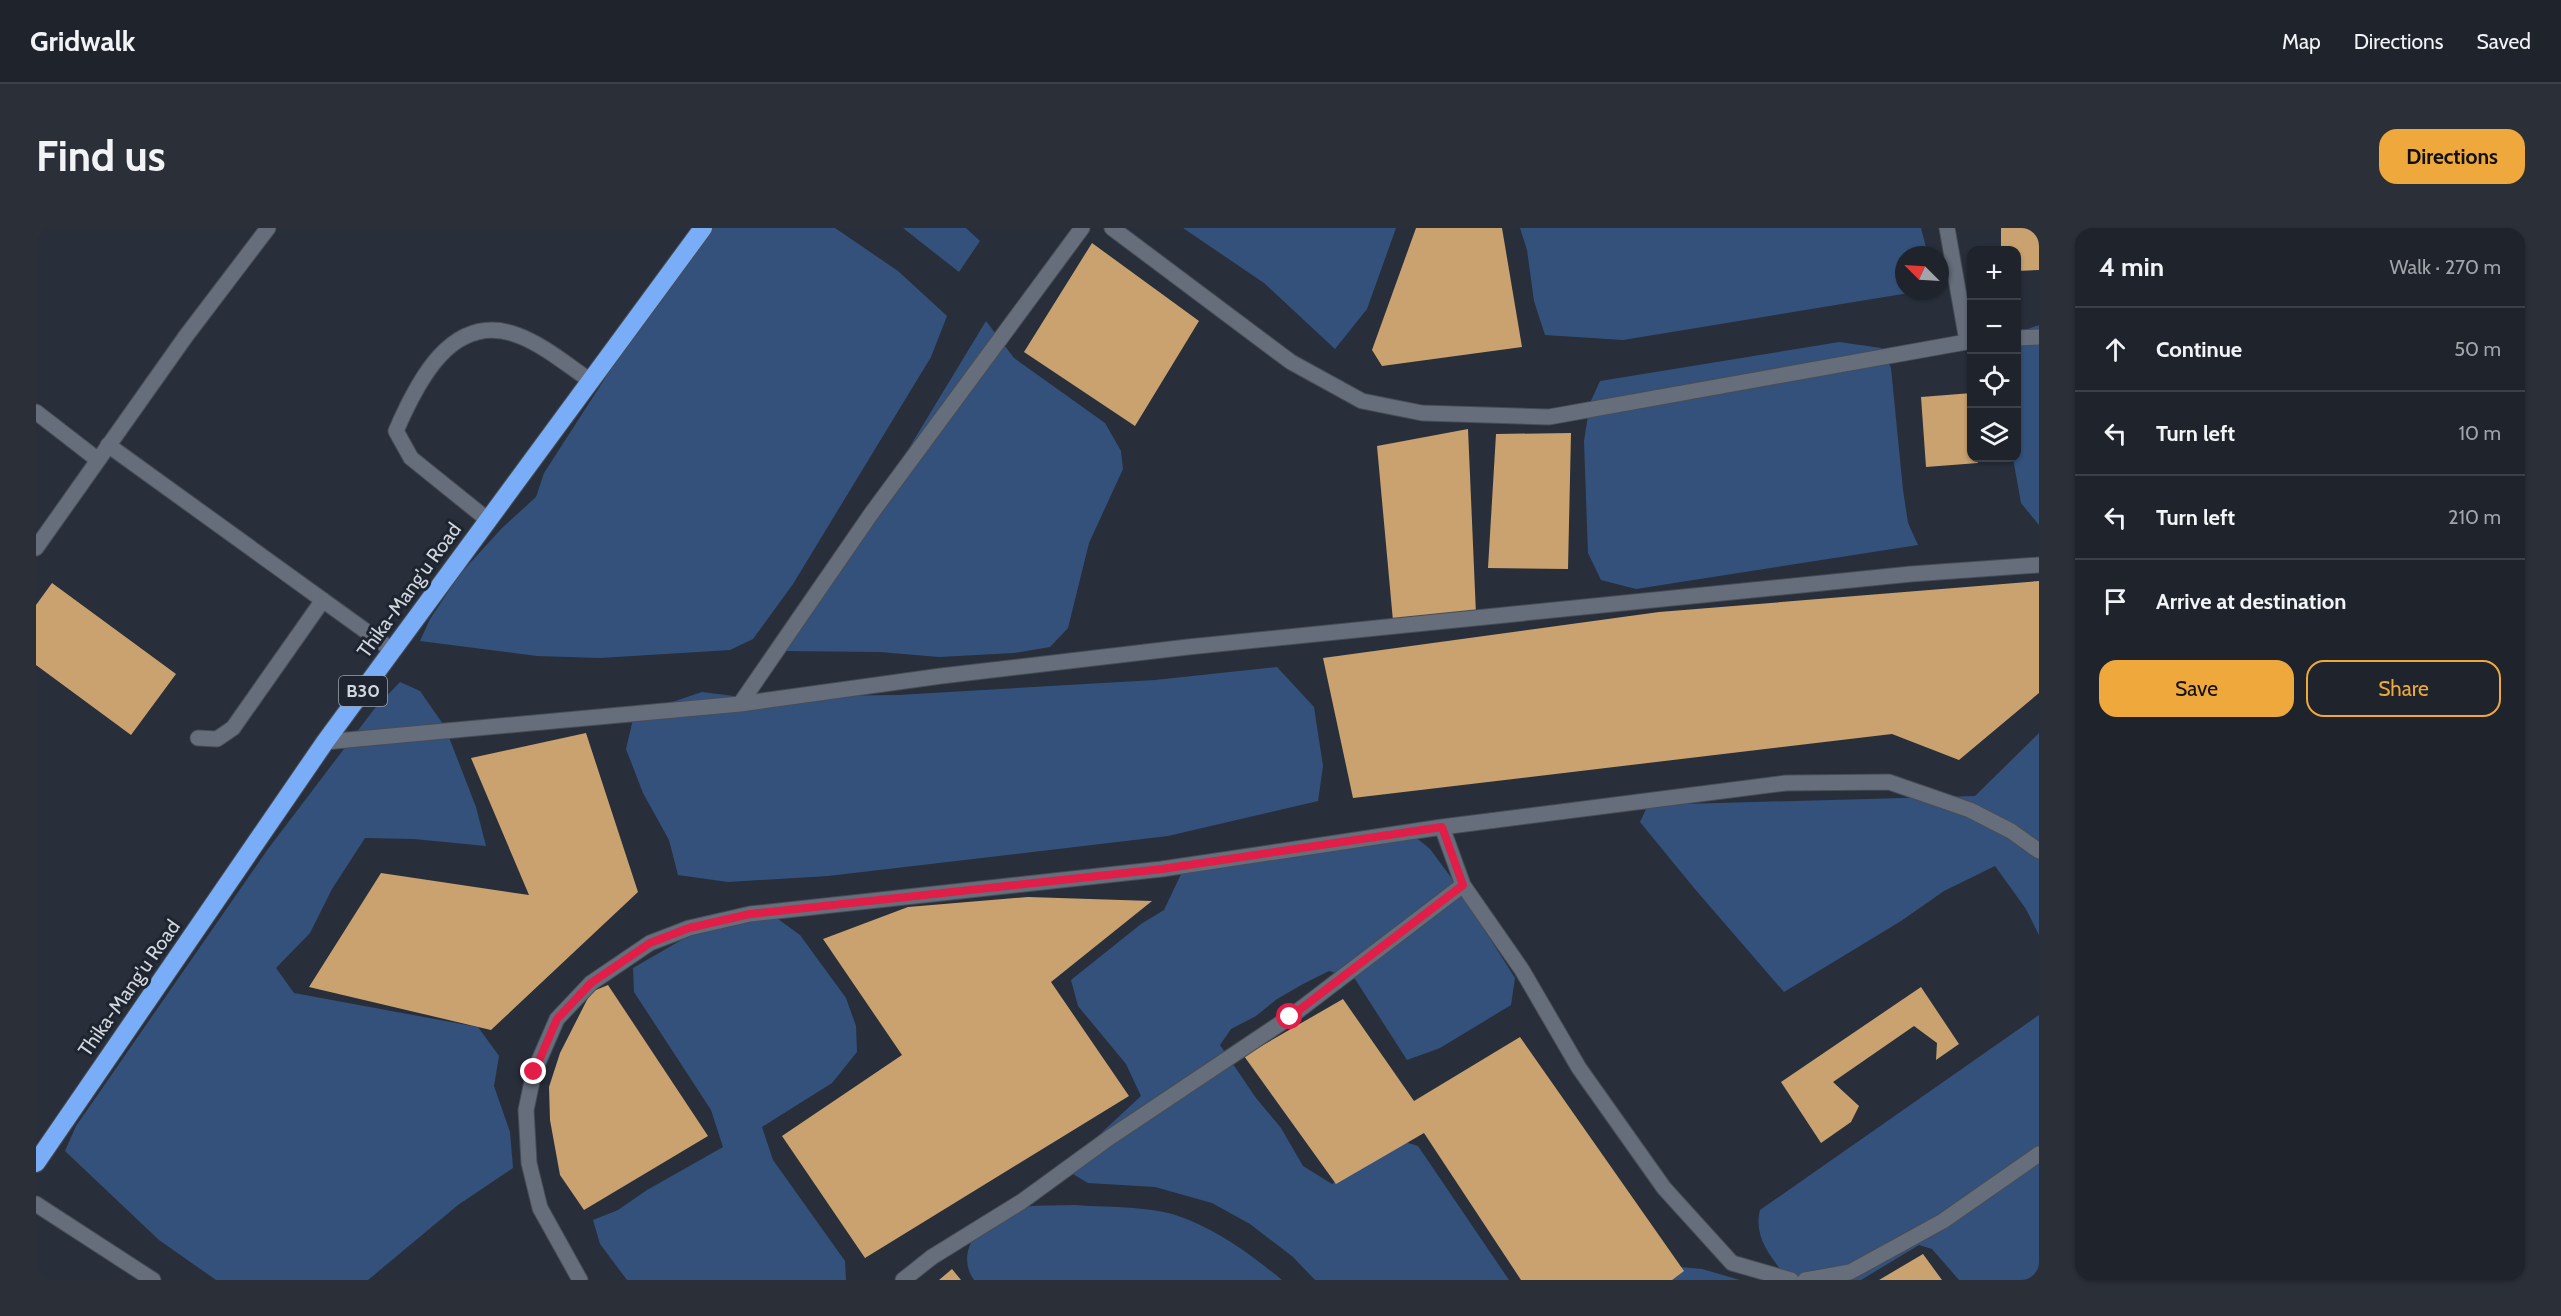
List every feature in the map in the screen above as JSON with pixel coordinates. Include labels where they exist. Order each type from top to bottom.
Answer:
[{"type":"highway","name":"Thika-Mang'u Road","points":[[36,1163],[326,742],[703,228]]},
{"type":"street","points":[[36,548],[108,445],[268,228]]},
{"type":"street","points":[[740,704],[872,514],[1082,228]]},
{"type":"street","points":[[1112,228],[1292,362],[1362,401],[1422,413],[1549,417],[1967,341]]},
{"type":"street","points":[[1947,228],[1967,331]]},
{"type":"street","points":[[488,520],[411,458],[396,431],[411,396],[448,345],[483,329],[516,334],[545,349],[591,381]]},
{"type":"street","points":[[2021,338],[2039,337]]},
{"type":"street","points":[[36,412],[98,460]]},
{"type":"street","points":[[108,445],[392,650]]},
{"type":"street","points":[[326,742],[740,704],[941,676],[1188,647],[1887,576],[2039,565]]},
{"type":"street","points":[[198,738],[217,739],[233,728],[323,600]]},
{"type":"street","points":[[580,1280],[540,1208],[529,1162],[526,1110],[534,1072],[557,1019],[591,983],[650,943],[689,928],[750,914],[1162,869],[1442,827],[1786,783],[1889,782],[1970,810],[2011,831],[2039,851]]},
{"type":"street","points":[[1442,827],[1463,885],[1522,970],[1579,1068],[1664,1188],[1732,1263],[1791,1280]]},
{"type":"street","points":[[903,1280],[932,1257],[1021,1202],[1109,1138],[1290,1017],[1463,885]]},
{"type":"street","points":[[1805,1280],[1850,1272],[1943,1221],[2039,1154]]},
{"type":"street","points":[[36,1204],[153,1280]]},
{"type":"shaded area","points":[[702,228],[835,228],[898,271],[947,316],[931,357],[793,584],[753,639],[730,650],[600,658],[537,656],[420,641],[430,619],[460,574],[502,528],[536,497],[544,473]]},
{"type":"shaded area","points":[[903,228],[966,228],[980,241],[959,272]]},
{"type":"shaded area","points":[[1183,228],[1396,228],[1367,309],[1335,349],[1264,283]]},
{"type":"shaded area","points":[[1520,228],[1921,228],[1926,246],[1895,246],[1895,295],[1623,340],[1545,335],[1534,301],[1527,250]]},
{"type":"shaded area","points":[[986,321],[1014,358],[1105,423],[1121,451],[1123,469],[1089,543],[1068,628],[1050,647],[1014,653],[939,657],[880,652],[786,651]]},
{"type":"shaded area","points":[[2039,325],[2039,525],[2021,503],[2014,462],[2021,462],[2021,332]]},
{"type":"shaded area","points":[[1839,342],[1881,348],[1891,368],[1908,523],[1918,545],[1636,589],[1601,580],[1588,553],[1584,441],[1590,403],[1600,381]]},
{"type":"shaded area","points":[[1277,667],[1314,707],[1323,766],[1318,801],[1168,836],[828,876],[728,882],[678,875],[669,840],[643,793],[626,749],[634,715],[702,692],[742,697],[898,695],[1155,680]]},
{"type":"shaded area","points":[[400,682],[420,691],[445,727],[476,807],[486,846],[414,839],[365,838],[332,889],[310,933],[276,968],[294,993],[478,1027],[499,1056],[494,1086],[510,1132],[513,1168],[458,1205],[368,1280],[216,1280],[159,1240],[65,1151],[76,1126],[268,849],[375,708]]},
{"type":"shaded area","points":[[2039,733],[2039,935],[2026,909],[1995,866],[1944,891],[1901,921],[1784,992],[1640,822],[1648,805],[1975,796]]},
{"type":"shaded area","points":[[1366,830],[1408,831],[1430,849],[1453,880],[1515,978],[1511,1005],[1440,1048],[1407,1060],[1355,979],[1329,971],[1277,999],[1256,1016],[1231,1029],[1220,1045],[1256,1098],[1281,1128],[1303,1166],[1332,1184],[1361,1162],[1402,1141],[1418,1146],[1509,1280],[1315,1280],[1293,1257],[1250,1224],[1212,1203],[1155,1187],[1088,1183],[1066,1170],[1084,1149],[1141,1096],[1126,1064],[1078,1006],[1071,980],[1141,924],[1164,910],[1183,870]]},
{"type":"shaded area","points":[[740,918],[778,919],[800,935],[846,998],[856,1026],[857,1052],[832,1083],[762,1127],[773,1160],[845,1261],[846,1280],[627,1280],[600,1244],[593,1220],[618,1210],[647,1190],[723,1147],[711,1110],[634,992],[633,968],[709,924]]},
{"type":"shaded area","points":[[2039,1015],[2039,1280],[1959,1280],[1932,1249],[1919,1245],[1861,1280],[1788,1280],[1765,1247],[1759,1230],[1760,1210]]},
{"type":"shaded area","points":[[1075,1205],[1148,1209],[1176,1215],[1226,1239],[1282,1280],[974,1280],[968,1269],[967,1257],[970,1246],[975,1236],[993,1219],[1022,1207]]},
{"type":"shaded area","points":[[1681,1267],[1702,1269],[1740,1280],[1664,1280]]},
{"type":"building","points":[[1416,228],[1502,228],[1522,347],[1382,366],[1372,350]]},
{"type":"building","points":[[2001,228],[2039,228],[2039,270],[2021,271],[2021,246],[2001,246]]},
{"type":"building","points":[[1092,243],[1199,321],[1135,426],[1024,352]]},
{"type":"building","points":[[1967,393],[1967,462],[1978,463],[1926,467],[1921,397]]},
{"type":"building","points":[[1468,429],[1476,614],[1393,621],[1377,446]]},
{"type":"building","points":[[1571,433],[1568,569],[1488,568],[1496,434]]},
{"type":"building","points":[[2039,581],[2039,693],[1959,760],[1892,734],[1353,798],[1323,658],[1659,612]]},
{"type":"building","points":[[52,583],[176,674],[131,735],[36,665],[36,605]]},
{"type":"building","points":[[586,733],[638,892],[491,1030],[309,987],[381,873],[529,895],[471,758]]},
{"type":"building","points":[[1028,897],[1152,901],[1051,982],[1129,1096],[865,1258],[782,1136],[902,1055],[823,939],[908,907]]},
{"type":"building","points":[[608,985],[708,1136],[584,1210],[560,1175],[550,1120],[549,1087],[560,1053],[591,992]]},
{"type":"building","points":[[1921,987],[1959,1044],[1936,1060],[1937,1043],[1914,1026],[1833,1082],[1859,1106],[1851,1122],[1821,1143],[1781,1082]]},
{"type":"building","points":[[1343,999],[1414,1101],[1520,1037],[1684,1271],[1672,1280],[1521,1280],[1424,1133],[1336,1184],[1244,1056]]},
{"type":"building","points":[[1923,1254],[1942,1280],[1879,1280]]},
{"type":"building","points":[[952,1269],[961,1280],[939,1280]]},
{"type":"route","points":[[534,1072],[557,1019],[591,983],[650,943],[689,928],[750,914],[1162,869],[1442,827],[1463,885],[1290,1017]]}]
